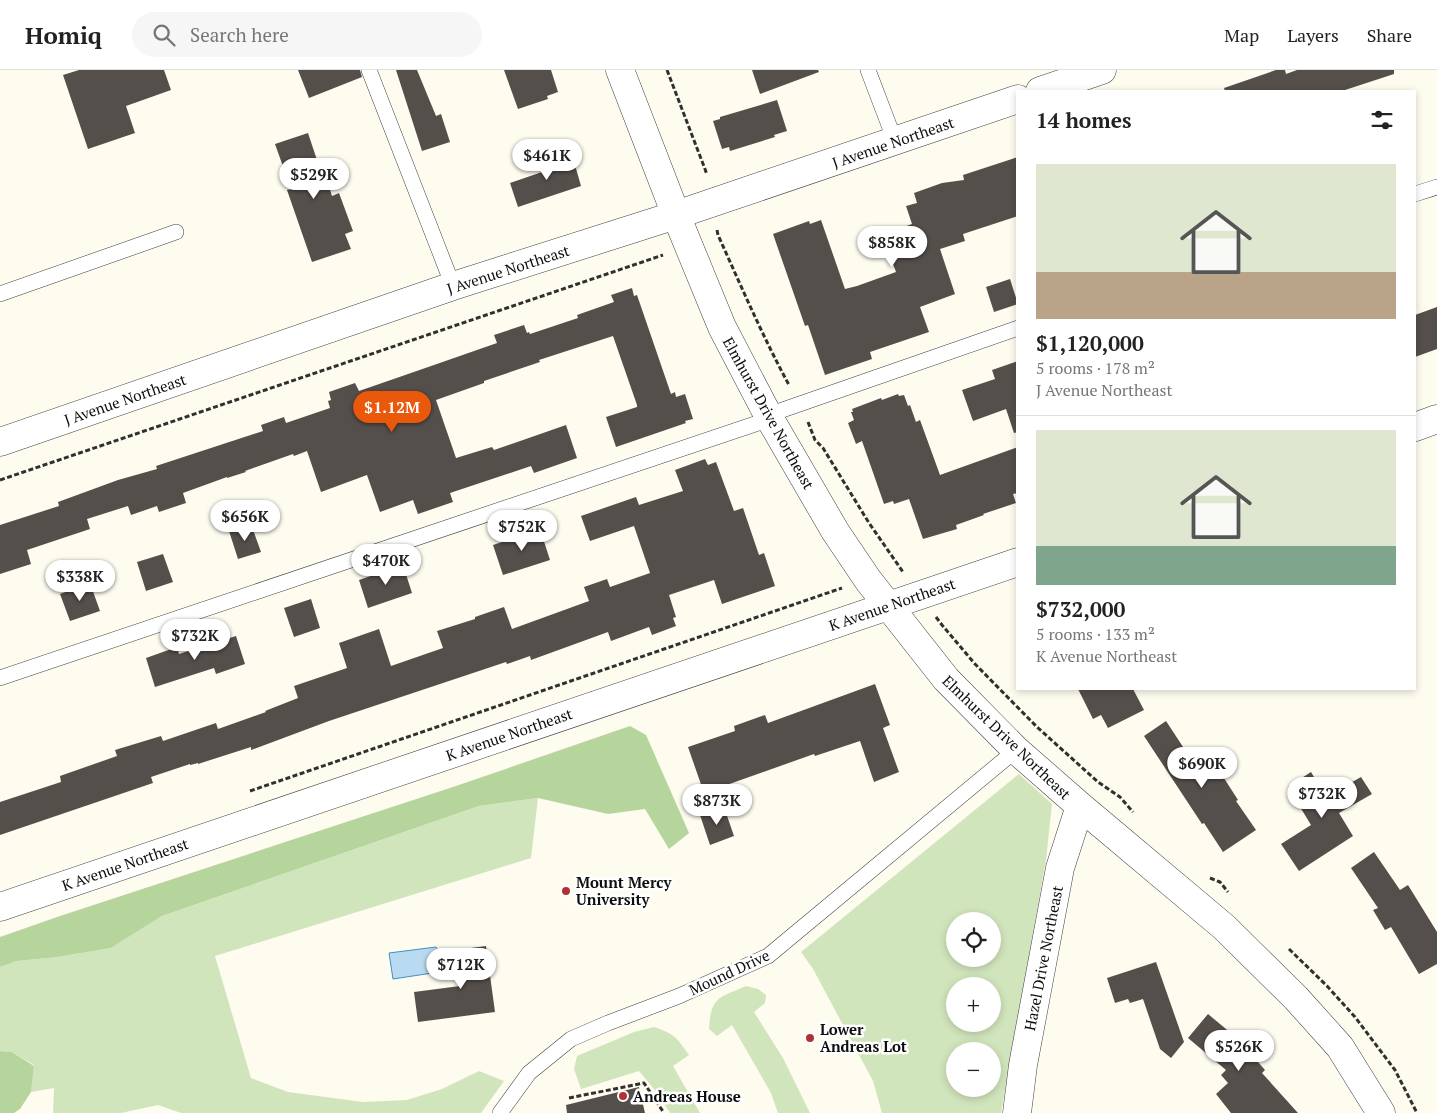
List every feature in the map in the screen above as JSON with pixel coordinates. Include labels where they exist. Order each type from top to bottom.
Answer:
[{"type":"street","name":"Elmhurst Drive Northeast","points":[[620,70],[722,327],[769,417],[835,531],[868,580],[946,679],[1016,750],[1224,927],[1296,998],[1340,1048],[1381,1113]]},
{"type":"street","points":[[1043,90],[1102,70]]},
{"type":"street","name":"J Avenue Northeast","points":[[0,442],[453,286],[676,215],[1016,100]]},
{"type":"street","points":[[1416,427],[1437,419]]},
{"type":"street","name":"K Avenue Northeast","points":[[0,907],[1016,563]]},
{"type":"street","name":"Hazel Drive Northeast","points":[[1017,1113],[1022,1065],[1060,868],[1080,806]]},
{"type":"lane","points":[[368,70],[453,286]]},
{"type":"lane","points":[[868,70],[895,141]]},
{"type":"lane","points":[[1416,194],[1437,187]]},
{"type":"lane","points":[[0,294],[176,232]]},
{"type":"lane","points":[[0,678],[769,417],[1016,329]]},
{"type":"lane","name":"Mound Drive","points":[[500,1113],[529,1073],[571,1039],[608,1022],[680,996],[768,956],[1016,750]]},
{"type":"path","points":[[667,70],[708,180]]},
{"type":"path","points":[[0,480],[666,253]]},
{"type":"path","points":[[246,792],[845,587]]},
{"type":"path","points":[[569,1098],[644,1083],[664,1113]]},
{"type":"green space","points":[[630,726],[646,735],[689,833],[669,849],[645,809],[608,814],[538,798],[479,806],[162,916],[111,948],[58,957],[17,961],[0,967],[0,937],[456,786]]},
{"type":"green space","points":[[1019,774],[1052,804],[1046,860],[1001,1113],[882,1113],[873,1081],[813,969],[801,952]]},
{"type":"green space","points":[[538,798],[531,858],[215,956],[251,1078],[288,1092],[363,1102],[407,1100],[442,1089],[479,1071],[504,1081],[481,1113],[181,1113],[158,1105],[121,1113],[53,1113],[54,1088],[31,1092],[34,1065],[12,1052],[0,1051],[0,967],[17,961],[58,957],[111,948],[162,916],[479,806]]},
{"type":"green space","points":[[746,986],[758,989],[766,995],[765,1003],[754,1012],[783,1058],[810,1113],[778,1113],[771,1093],[732,1025],[717,1036],[709,1029],[714,1004],[723,996]]},
{"type":"green space","points":[[654,1027],[675,1037],[689,1055],[673,1066],[700,1113],[670,1113],[639,1071],[581,1089],[574,1069],[577,1056],[634,1032]]},
{"type":"green space","points":[[0,1051],[12,1052],[34,1066],[31,1092],[20,1109],[14,1113],[0,1113]]},
{"type":"water","points":[[436,947],[441,969],[439,972],[393,979],[389,953]]},
{"type":"building","points":[[79,70],[164,70],[171,90],[126,106],[135,133],[88,149],[63,75]]},
{"type":"building","points":[[298,70],[360,70],[362,77],[309,98]]},
{"type":"building","points":[[396,70],[417,70],[436,116],[441,114],[450,142],[422,151]]},
{"type":"building","points":[[504,70],[551,70],[558,92],[547,96],[548,99],[518,109]]},
{"type":"building","points":[[752,70],[818,70],[819,72],[760,94]]},
{"type":"building","points":[[1276,70],[1285,70],[1286,74],[1297,70],[1394,70],[1394,74],[1345,90],[1225,90],[1224,88]]},
{"type":"building","points":[[777,100],[787,131],[774,135],[775,137],[730,151],[729,147],[722,149],[713,121],[720,119],[720,117]]},
{"type":"building","points":[[308,133],[323,178],[326,177],[332,196],[339,193],[353,231],[345,234],[351,249],[312,262],[287,190],[291,189],[275,144]]},
{"type":"building","points":[[568,152],[572,165],[575,165],[581,186],[518,207],[510,183],[542,172],[538,161]]},
{"type":"building","points":[[1016,158],[1016,217],[963,234],[965,241],[940,249],[955,294],[920,307],[929,332],[870,352],[872,359],[825,375],[808,325],[805,326],[773,234],[809,221],[810,224],[821,220],[845,289],[857,286],[896,272],[882,235],[912,224],[906,206],[917,203],[914,193],[942,183],[964,180],[963,175]]},
{"type":"building","points":[[1010,279],[1016,298],[1016,305],[994,312],[986,287]]},
{"type":"building","points":[[632,288],[634,296],[637,295],[671,394],[675,392],[676,397],[685,394],[693,419],[685,421],[686,423],[616,447],[606,417],[637,407],[637,405],[613,336],[539,360],[540,362],[436,400],[456,458],[492,447],[494,450],[566,425],[577,458],[534,473],[531,466],[450,493],[453,502],[418,514],[413,500],[380,512],[367,475],[321,492],[307,451],[294,456],[293,454],[183,493],[186,503],[159,512],[157,506],[131,515],[128,506],[87,519],[90,529],[27,550],[31,564],[0,574],[0,525],[59,506],[58,502],[118,480],[157,469],[156,466],[263,431],[261,425],[284,417],[286,423],[330,408],[328,401],[331,400],[329,392],[355,383],[359,391],[497,343],[494,335],[524,325],[527,333],[529,332],[530,334],[578,318],[577,315],[614,302],[611,295]]},
{"type":"building","points":[[1437,307],[1437,349],[1416,357],[1416,315]]},
{"type":"building","points":[[1016,362],[1016,432],[1014,433],[1006,409],[973,421],[962,390],[995,379],[992,370]]},
{"type":"building","points":[[898,394],[899,396],[904,395],[916,422],[920,420],[940,475],[1016,448],[1016,493],[1013,494],[1016,503],[956,525],[957,529],[923,539],[909,499],[894,504],[893,501],[884,504],[862,441],[856,444],[848,423],[854,420],[851,412],[853,412],[852,409],[881,398],[882,400]]},
{"type":"building","points":[[705,459],[708,465],[716,462],[734,511],[743,508],[759,555],[764,553],[775,586],[722,604],[714,580],[669,595],[676,617],[673,618],[676,626],[652,635],[649,627],[611,641],[608,632],[531,660],[530,656],[507,664],[506,662],[329,721],[251,750],[251,747],[151,777],[153,783],[0,835],[0,802],[61,782],[60,776],[117,756],[115,750],[161,736],[163,741],[216,723],[218,729],[298,698],[294,686],[347,668],[339,643],[379,629],[391,666],[443,648],[437,631],[475,619],[475,617],[504,607],[512,629],[589,601],[584,587],[607,579],[610,587],[650,573],[634,526],[590,541],[581,516],[636,497],[639,505],[683,491],[675,470]]},
{"type":"building","points":[[251,524],[261,552],[238,559],[229,531]]},
{"type":"building","points":[[540,529],[550,560],[503,575],[493,545]]},
{"type":"building","points":[[163,554],[173,582],[146,591],[137,562]]},
{"type":"building","points":[[403,565],[412,593],[368,608],[359,580]]},
{"type":"building","points":[[90,583],[100,611],[70,621],[60,594]]},
{"type":"building","points":[[311,599],[320,628],[294,637],[284,608]]},
{"type":"building","points":[[236,636],[245,664],[216,674],[214,668],[155,687],[146,658],[177,647],[179,654]]},
{"type":"building","points":[[875,684],[890,725],[883,728],[899,772],[874,782],[860,741],[815,756],[814,754],[704,793],[688,747],[735,731],[734,726],[765,715],[768,723]]},
{"type":"building","points":[[1078,690],[1134,690],[1144,710],[1108,728],[1101,715],[1093,719]]},
{"type":"building","points":[[1166,721],[1189,756],[1199,749],[1218,778],[1222,775],[1238,800],[1236,801],[1256,830],[1223,852],[1204,823],[1202,824],[1144,736]]},
{"type":"building","points":[[1311,772],[1326,797],[1361,777],[1372,794],[1339,813],[1353,836],[1299,871],[1281,844],[1311,825],[1288,787]]},
{"type":"building","points":[[724,807],[734,836],[710,845],[700,815]]},
{"type":"building","points":[[1374,852],[1400,890],[1408,885],[1437,932],[1437,964],[1419,974],[1391,927],[1385,930],[1373,910],[1378,908],[1351,868]]},
{"type":"building","points":[[486,946],[495,1012],[418,1022],[414,992],[460,986],[456,950]]},
{"type":"building","points":[[1156,962],[1184,1042],[1171,1058],[1160,1049],[1143,999],[1130,1003],[1128,999],[1115,1003],[1107,978]]},
{"type":"building","points":[[1208,1014],[1250,1049],[1260,1060],[1258,1062],[1265,1070],[1262,1073],[1298,1113],[1231,1113],[1216,1094],[1228,1083],[1221,1075],[1226,1070],[1188,1038]]},
{"type":"building","name":"Andreas House","points":[[639,1087],[645,1113],[567,1113],[566,1105]]},
{"type":"place","name":"Mount Mercy University","points":[[566,891]]},
{"type":"place","name":"Lower Andreas Lot","points":[[810,1038]]},
{"type":"place","name":"Andreas House","points":[[623,1096]]}]
